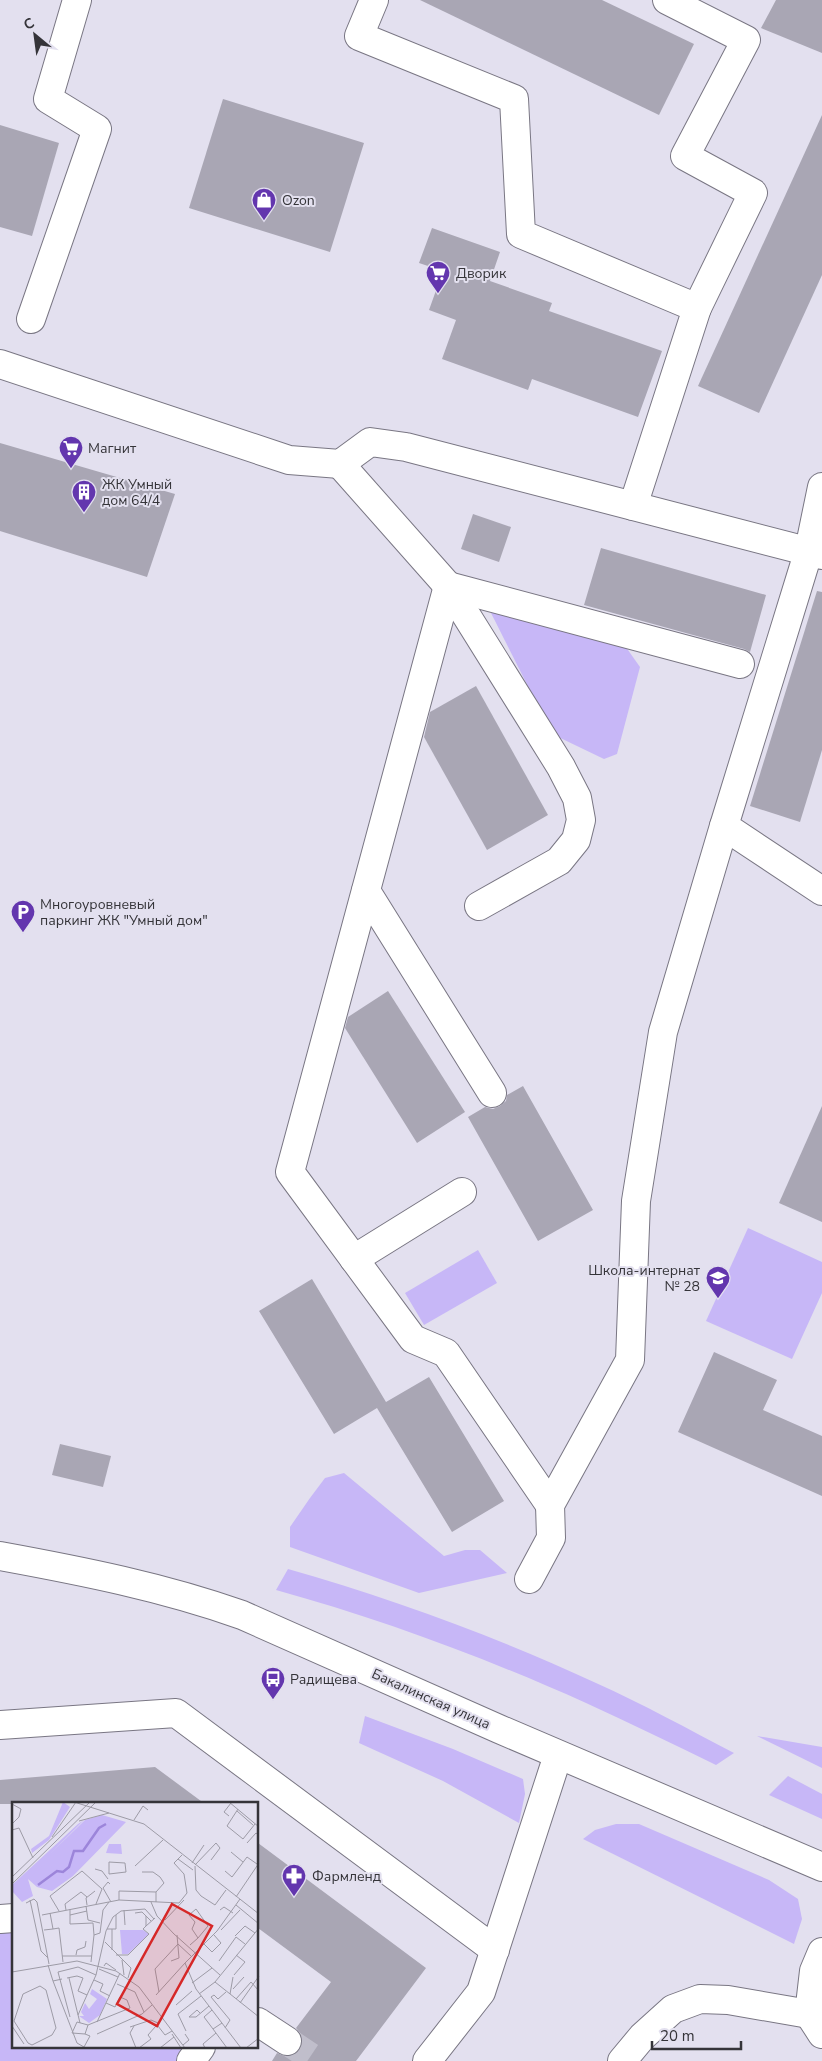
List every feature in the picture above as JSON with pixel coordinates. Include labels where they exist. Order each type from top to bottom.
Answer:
[{"type":"street","points":[[31,319],[97,129],[48,99],[77,0]]},
{"type":"street","points":[[374,0],[359,36],[514,99],[521,234],[697,308]]},
{"type":"street","points":[[632,506],[697,308],[754,193],[685,156],[746,40],[667,0]]},
{"type":"street","points":[[0,364],[289,460],[340,464],[370,442],[406,447],[816,553]]},
{"type":"street","points":[[340,464],[448,586],[561,768],[577,798],[581,820],[576,840],[559,861],[479,906]]},
{"type":"street","points":[[529,1579],[551,1538],[550,1505],[630,1360],[636,1201],[663,1032],[724,826],[816,553],[822,487]]},
{"type":"street","points":[[448,586],[740,664]]},
{"type":"street","points":[[448,586],[290,1172],[413,1339],[446,1353],[550,1505]]},
{"type":"street","points":[[724,826],[822,892]]},
{"type":"street","points":[[366,891],[492,1093]]},
{"type":"street","points":[[354,1259],[462,1192]]},
{"type":"street","name":"Бакалинская улица","points":[[0,1556],[93,1573],[204,1602],[242,1615],[558,1755],[822,1867]]},
{"type":"street","points":[[0,1725],[176,1712],[495,1950]]},
{"type":"street","points":[[427,2061],[481,1992],[558,1755]]},
{"type":"street","points":[[622,2061],[642,2037],[673,2009],[700,1999],[728,2000],[815,2024],[814,1971],[822,1952]]},
{"type":"street","points":[[259,2023],[287,2041]]},
{"type":"street","points":[[191,2061],[200,2048]]},
{"type":"shaded area","points":[[489,609],[623,643],[640,667],[617,754],[604,759],[552,734]]},
{"type":"shaded area","points":[[748,1228],[822,1262],[822,1293],[792,1359],[706,1321]]},
{"type":"shaded area","points":[[478,1250],[497,1283],[424,1325],[405,1293]]},
{"type":"shaded area","points":[[344,1473],[444,1556],[465,1550],[480,1550],[507,1573],[419,1593],[290,1547],[290,1527],[310,1498],[325,1478]]},
{"type":"shaded area","points":[[288,1569],[405,1606],[521,1650],[631,1699],[734,1753],[716,1765],[586,1703],[510,1670],[433,1640],[276,1590]]},
{"type":"shaded area","points":[[365,1716],[453,1749],[523,1779],[525,1794],[519,1823],[443,1781],[359,1743]]},
{"type":"shaded area","points":[[757,1736],[822,1747],[822,1768]]},
{"type":"shaded area","points":[[788,1776],[822,1794],[822,1819],[769,1795]]},
{"type":"shaded area","points":[[616,1824],[639,1824],[769,1880],[798,1899],[802,1919],[794,1944],[583,1839],[595,1830]]},
{"type":"shaded area","points":[[12,1926],[12,2048],[194,2048],[184,2061],[0,2061],[0,1927]]},
{"type":"building","points":[[420,0],[602,0],[694,44],[659,115]]},
{"type":"building","points":[[776,0],[822,0],[822,53],[761,28]]},
{"type":"building","points":[[223,99],[364,143],[330,252],[189,208]]},
{"type":"building","points":[[822,115],[822,275],[759,413],[698,386]]},
{"type":"building","points":[[0,125],[59,143],[32,236],[0,227]]},
{"type":"building","points":[[432,228],[500,252],[490,281],[552,303],[549,311],[662,351],[638,417],[532,379],[528,390],[442,359],[456,320],[429,310],[443,271],[419,263]]},
{"type":"building","name":"ЖК Умный дом 64/4","points":[[0,443],[175,494],[147,577],[0,531]]},
{"type":"building","points":[[473,514],[511,527],[499,562],[461,549]]},
{"type":"building","points":[[601,548],[766,595],[750,652],[584,605]]},
{"type":"building","points":[[817,591],[822,592],[822,750],[800,822],[750,806]]},
{"type":"building","points":[[476,686],[548,815],[487,850],[424,737],[430,712]]},
{"type":"building","points":[[388,991],[465,1112],[417,1143],[345,1028],[348,1017]]},
{"type":"building","points":[[523,1086],[593,1210],[538,1241],[468,1117],[485,1107],[493,1109],[500,1106],[506,1101],[507,1095]]},
{"type":"building","points":[[822,1106],[822,1222],[779,1203]]},
{"type":"building","points":[[312,1279],[386,1402],[429,1377],[504,1501],[452,1532],[377,1408],[334,1434],[259,1311]]},
{"type":"building","points":[[714,1352],[777,1380],[763,1410],[822,1436],[822,1496],[678,1432]]},
{"type":"building","points":[[60,1444],[111,1456],[103,1487],[52,1475]]},
{"type":"building","points":[[155,1767],[202,1802],[12,1802],[12,1804],[0,1804],[0,1780]]},
{"type":"building","points":[[259,1844],[426,1968],[356,2061],[272,2061],[277,2053],[287,2057],[294,2055],[300,2050],[303,2041],[301,2034],[296,2028],[331,1982],[259,1929]]},
{"type":"tunnel","points":[[287,2041],[317,2061]]},
{"type":"place","name":"Ozon","points":[[264,221]]},
{"type":"place","name":"Дворик","points":[[438,294]]},
{"type":"place","name":"Магнит","points":[[71,469]]},
{"type":"place","name":"ЖК Умный дом 64/4","points":[[84,513]]},
{"type":"place","name":"Многоуровневый паркинг ЖК \"Умный дом\"","points":[[23,933]]},
{"type":"place","name":"Школа-интернат № 28","points":[[718,1299]]},
{"type":"place","name":"Радищева","points":[[273,1700]]},
{"type":"place","name":"Фармленд","points":[[294,1897]]}]
